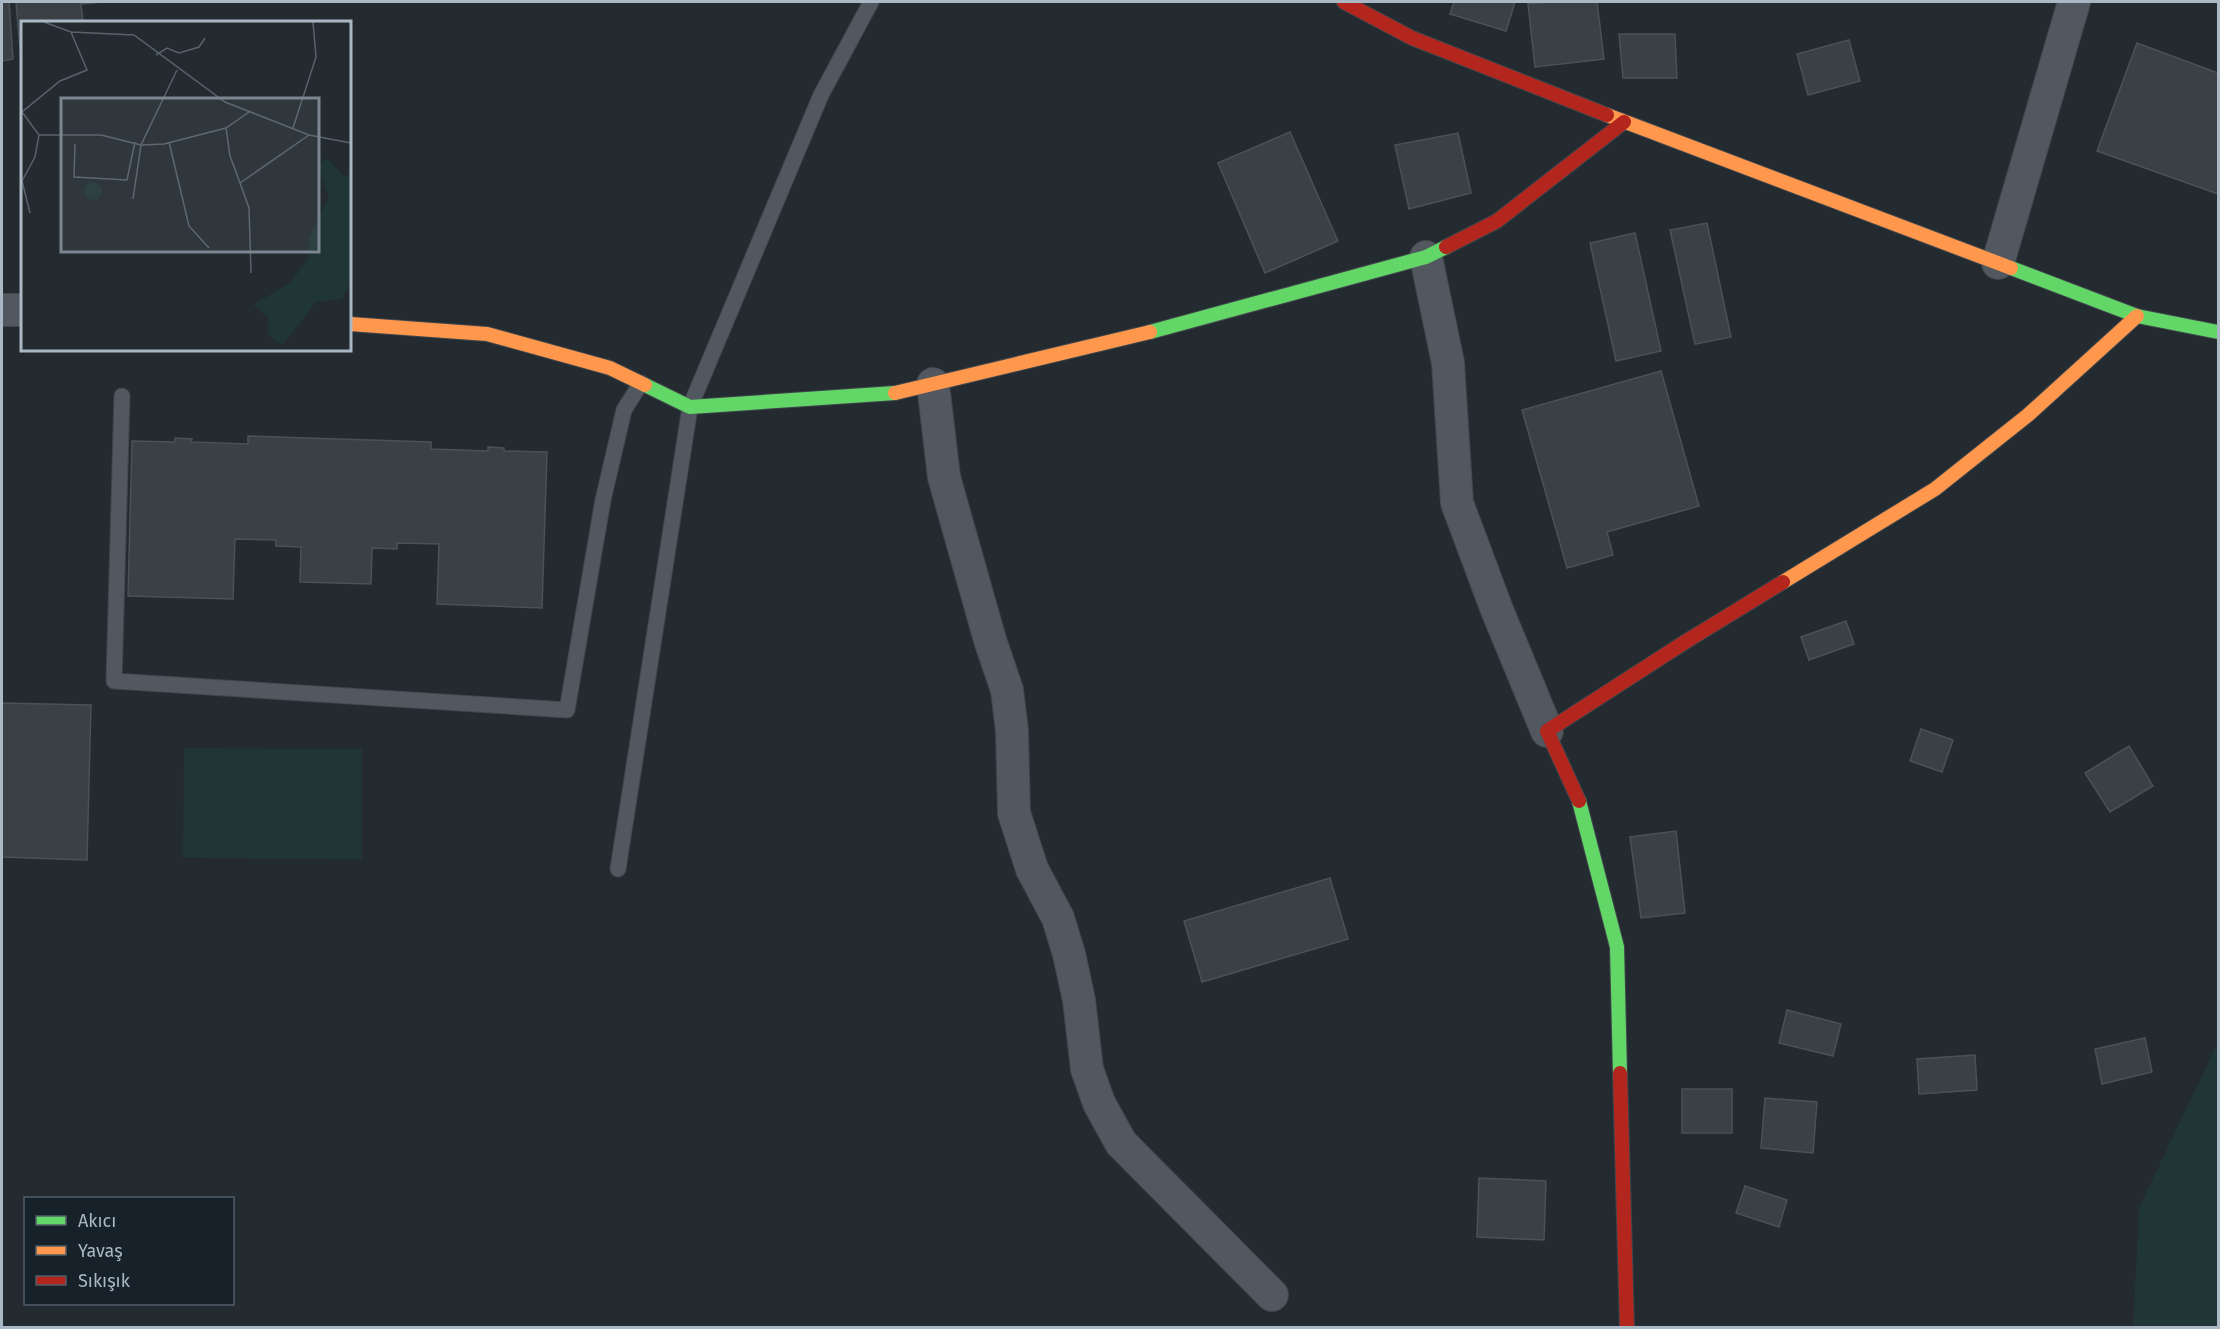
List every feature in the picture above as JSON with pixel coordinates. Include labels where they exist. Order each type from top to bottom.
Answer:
[{"type":"street","points":[[1344,2],[1412,38],[1624,122],[2137,316],[2218,332]]},
{"type":"street","points":[[1998,263],[2074,2]]},
{"type":"street","points":[[351,324],[487,334],[610,368],[690,407],[887,395],[1185,324],[1426,257],[1497,221],[1624,122]]},
{"type":"street","points":[[1426,257],[1448,363],[1457,503],[1497,610],[1547,731],[1578,796],[1617,947],[1627,1328]]},
{"type":"street","points":[[2,310],[21,310]]},
{"type":"street","points":[[1547,731],[1685,642],[1935,489],[2028,416],[2137,316]]},
{"type":"street","points":[[933,384],[944,477],[990,640],[1007,690],[1012,731],[1014,813],[1032,869],[1058,918],[1069,954],[1079,1000],[1087,1069],[1099,1103],[1121,1143],[1272,1296]]},
{"type":"lane","points":[[618,869],[690,407],[821,95],[871,2]]},
{"type":"lane","points":[[122,396],[114,681],[567,710],[603,500],[624,410],[640,383]]},
{"type":"green space","points":[[184,748],[362,749],[362,859],[183,858]]},
{"type":"green space","points":[[2218,1042],[2218,1327],[2133,1327],[2139,1208]]},
{"type":"building","points":[[2,2],[9,2],[13,59],[2,61]]},
{"type":"building","points":[[16,2],[103,2],[81,4],[83,21],[21,21],[21,60]]},
{"type":"building","points":[[1454,2],[1515,2],[1506,31],[1450,14]]},
{"type":"building","points":[[1597,2],[1604,59],[1535,67],[1528,4]]},
{"type":"building","points":[[1619,34],[1675,34],[1677,78],[1623,78]]},
{"type":"building","points":[[1849,40],[1860,81],[1808,95],[1797,54]]},
{"type":"building","points":[[2137,43],[2218,73],[2218,194],[2097,151]]},
{"type":"building","points":[[1290,132],[1338,241],[1265,273],[1218,163]]},
{"type":"building","points":[[1458,133],[1471,193],[1409,209],[1395,145]]},
{"type":"building","points":[[1707,223],[1731,337],[1695,344],[1670,230]]},
{"type":"building","points":[[1635,233],[1661,351],[1616,361],[1590,243]]},
{"type":"building","points":[[1661,371],[1699,506],[1607,532],[1613,555],[1567,568],[1522,410]]},
{"type":"building","points":[[248,436],[431,442],[431,449],[488,451],[488,447],[504,448],[504,451],[547,452],[542,608],[437,604],[439,544],[397,543],[397,549],[372,548],[371,584],[300,582],[301,547],[276,546],[276,540],[235,539],[233,599],[128,596],[132,441],[175,442],[175,438],[192,439],[191,442],[248,444]]},
{"type":"building","points":[[1846,621],[1854,644],[1809,660],[1801,637]]},
{"type":"building","points":[[2,703],[91,705],[87,860],[2,857]]},
{"type":"building","points":[[1921,729],[1953,740],[1942,772],[1910,761]]},
{"type":"building","points":[[2129,746],[2153,786],[2110,812],[2085,773]]},
{"type":"building","points":[[1676,831],[1685,913],[1641,918],[1630,837]]},
{"type":"building","points":[[1330,878],[1348,939],[1202,982],[1184,921]]},
{"type":"building","points":[[1787,1010],[1841,1024],[1833,1056],[1779,1043]]},
{"type":"building","points":[[2145,1038],[2152,1072],[2102,1084],[2095,1049]]},
{"type":"building","points":[[1975,1055],[1977,1090],[1919,1094],[1917,1059]]},
{"type":"building","points":[[1682,1089],[1732,1089],[1732,1133],[1682,1133]]},
{"type":"building","points":[[1765,1098],[1817,1102],[1813,1153],[1761,1148]]},
{"type":"building","points":[[1479,1178],[1546,1181],[1544,1240],[1477,1237]]},
{"type":"building","points":[[1745,1186],[1787,1200],[1779,1227],[1736,1213]]},
{"type":"traffic: fast","points":[[1150,332],[1426,257],[1446,247]]},
{"type":"traffic: fast","points":[[2011,268],[2137,316],[2218,332]]},
{"type":"traffic: fast","points":[[645,385],[690,407],[895,393]]},
{"type":"traffic: fast","points":[[1579,801],[1617,947],[1620,1073]]},
{"type":"traffic: slow","points":[[1607,115],[2011,268]]},
{"type":"traffic: slow","points":[[1783,582],[1935,489],[2028,415],[2137,316]]},
{"type":"traffic: slow","points":[[351,324],[487,334],[610,368],[645,385]]},
{"type":"traffic: slow","points":[[895,393],[1150,332]]},
{"type":"traffic: jam","points":[[1344,2],[1412,38],[1607,115]]},
{"type":"traffic: jam","points":[[1446,247],[1497,221],[1624,122]]},
{"type":"traffic: jam","points":[[1579,801],[1547,731],[1783,582]]},
{"type":"traffic: jam","points":[[1620,1073],[1627,1328]]}]
